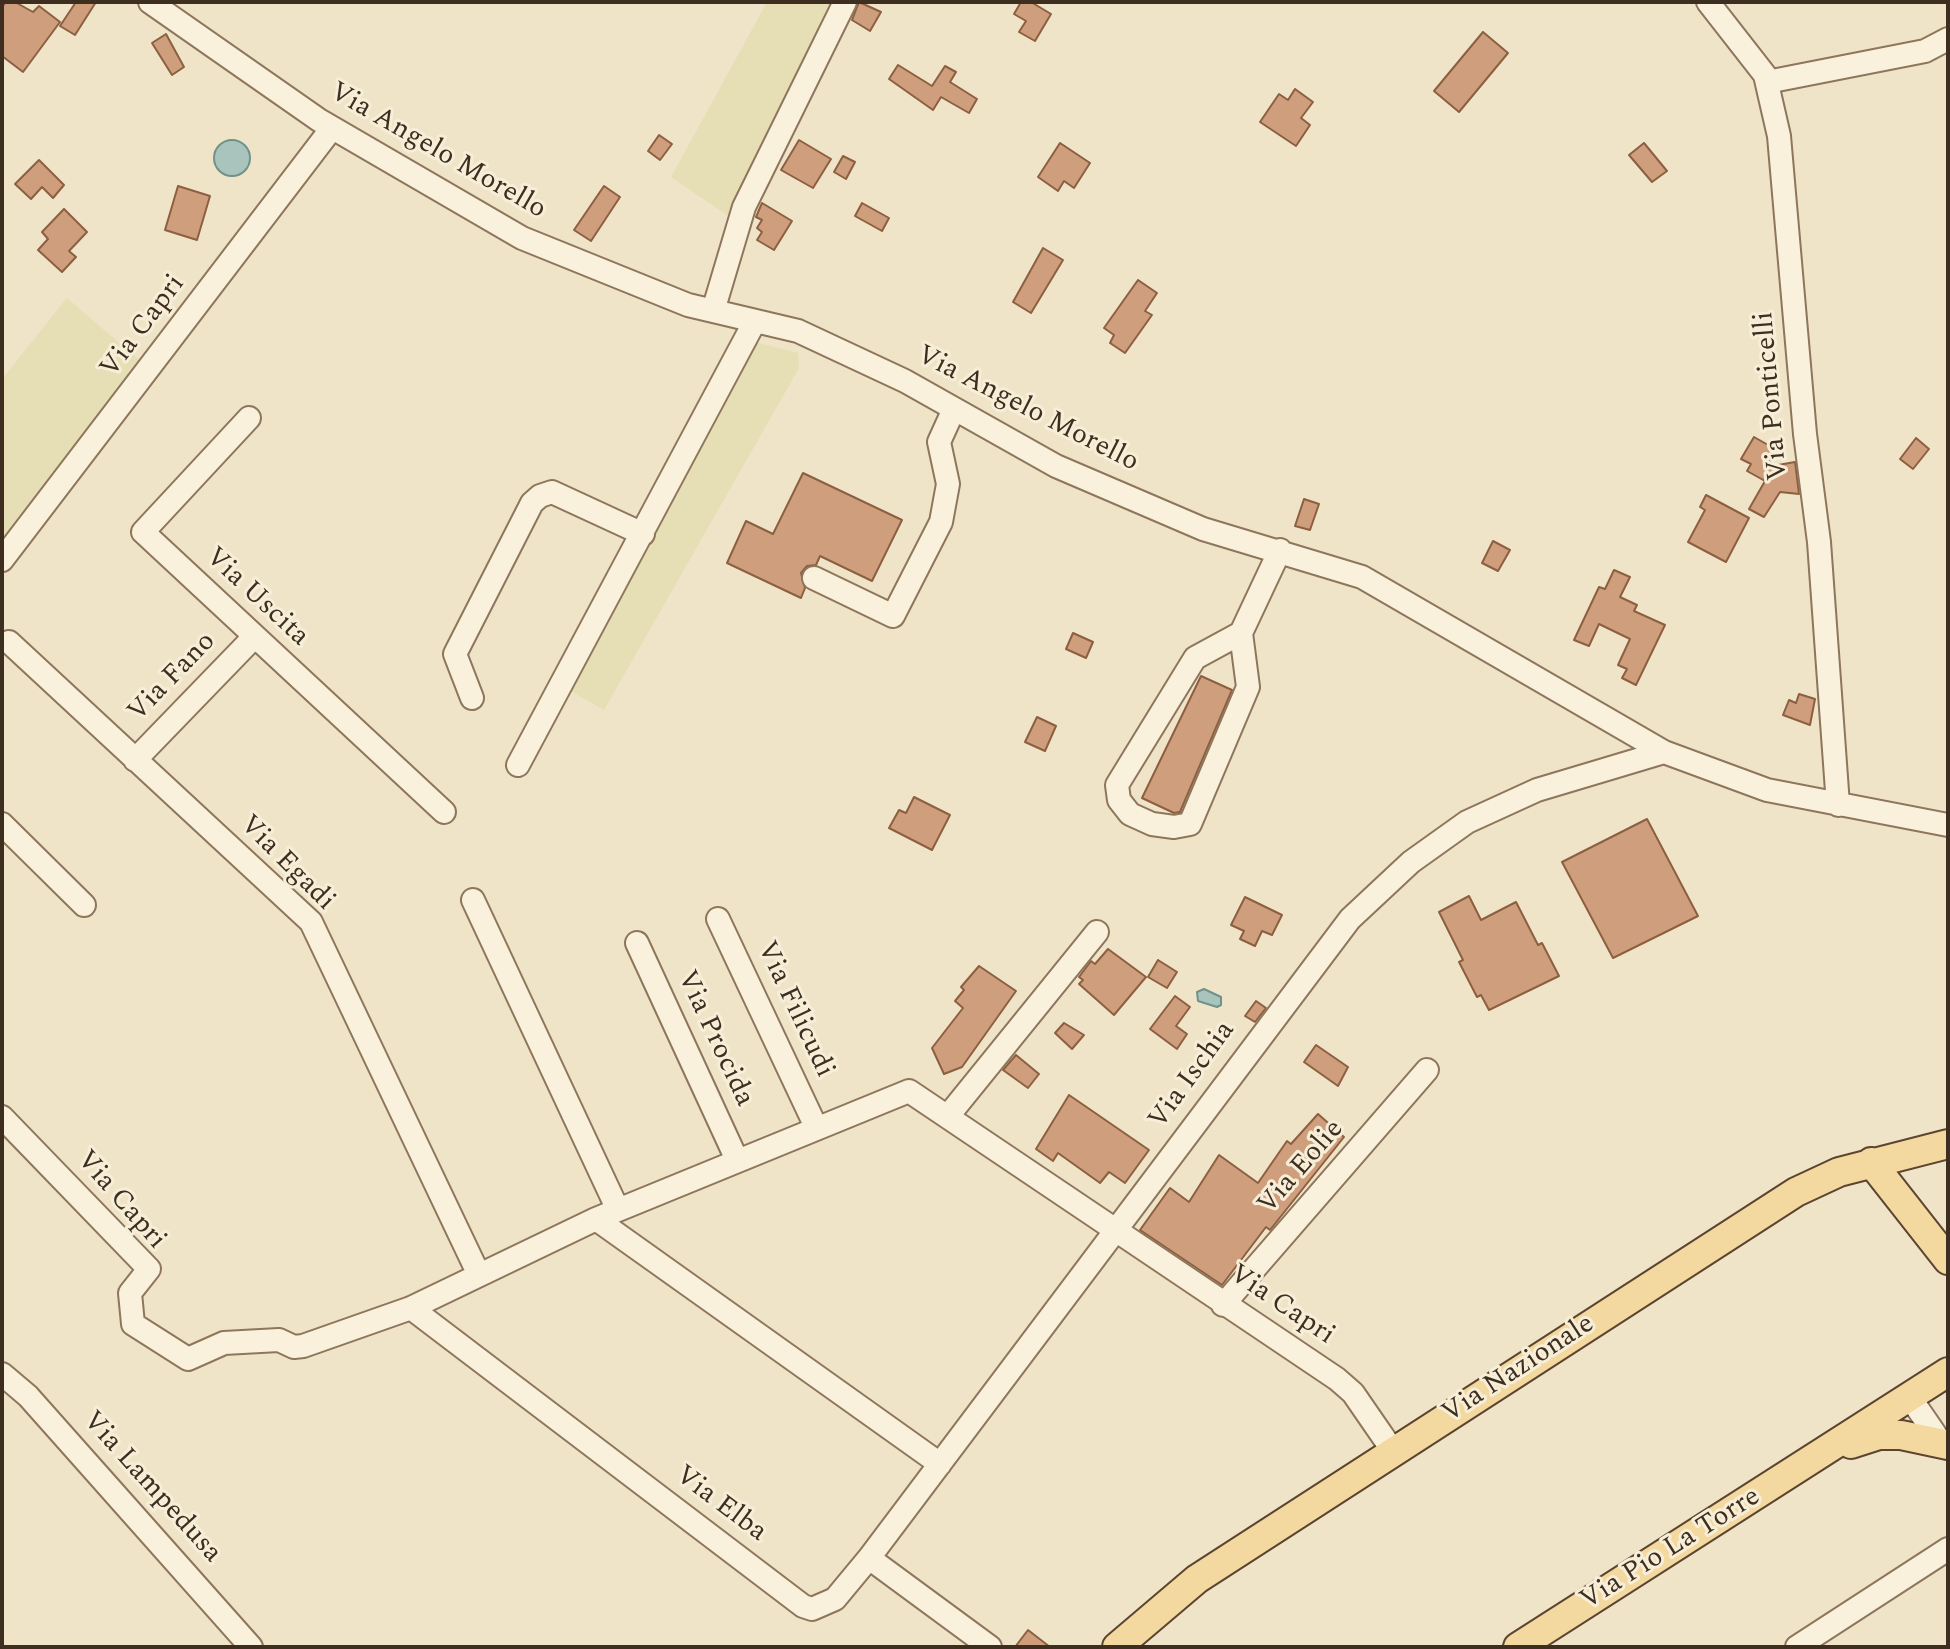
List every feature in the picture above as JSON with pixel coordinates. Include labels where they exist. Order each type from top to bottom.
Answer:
[{"type":"main road","name":"Via Nazionale","points":[[1117,1647],[1197,1579],[1796,1192],[1839,1172],[1948,1144]]},
{"type":"main road","points":[[1871,1162],[1948,1260]]},
{"type":"main road","points":[[1824,1453],[1948,1372]]},
{"type":"main road","points":[[1824,1453],[1879,1435],[1901,1435],[1945,1445]]},
{"type":"main road","name":"Via Pio La Torre","points":[[1518,1647],[1824,1453]]},
{"type":"street","name":"Via Angelo Morello","points":[[150,2],[332,128],[522,238],[673,299],[798,331],[954,409],[1068,471],[1203,529],[1362,577],[1664,752],[1767,790],[1948,825]]},
{"type":"street","points":[[713,311],[744,207],[845,2]]},
{"type":"street","name":"Via Ponticelli","points":[[1708,2],[1765,75],[1781,152],[1805,434],[1819,542],[1838,805]]},
{"type":"street","points":[[1767,82],[1925,51],[1948,39]]},
{"type":"street","name":"Via Capri","points":[[2,560],[332,128]]},
{"type":"street","points":[[518,765],[755,321]]},
{"type":"street","points":[[814,578],[893,616],[941,522],[948,484],[939,442],[954,409]]},
{"type":"street","name":"Via Uscita","points":[[249,418],[143,532],[444,812]]},
{"type":"street","points":[[472,698],[455,654],[532,503],[552,492],[643,534]]},
{"type":"street","points":[[1241,633],[1195,658],[1117,785],[1119,800],[1130,814],[1152,824],[1174,827],[1190,824],[1248,687],[1241,633],[1280,550]]},
{"type":"street","name":"Via Fano","points":[[135,760],[254,637]]},
{"type":"street","name":"Via Egadi","points":[[9,642],[311,922],[479,1275]]},
{"type":"street","name":"Via Ischia","points":[[869,1558],[1280,1008],[1350,919],[1411,862],[1467,822],[1537,790],[1664,752]]},
{"type":"street","points":[[2,824],[84,905]]},
{"type":"street","points":[[473,900],[618,1210]]},
{"type":"street","name":"Via Filicudi","points":[[718,919],[816,1127]]},
{"type":"street","points":[[948,1116],[1097,932]]},
{"type":"street","name":"Via Procida","points":[[637,943],[737,1160]]},
{"type":"street","name":"Via Eolie","points":[[1223,1305],[1427,1070]]},
{"type":"street","name":"Via Capri","points":[[816,1127],[901,1091],[918,1095],[1353,1393],[1393,1451]]},
{"type":"street","name":"Via Capri","points":[[2,1117],[149,1269],[130,1293],[133,1324],[188,1359],[224,1343],[279,1340],[294,1347],[303,1346],[411,1308]]},
{"type":"street","points":[[411,1308],[596,1219],[816,1127]]},
{"type":"street","points":[[596,1219],[940,1464]]},
{"type":"street","name":"Via Elba","points":[[411,1308],[803,1606],[812,1609],[835,1599],[869,1558]]},
{"type":"street","name":"Via Lampedusa","points":[[2,1374],[28,1396],[251,1647]]},
{"type":"street","points":[[1909,1396],[1945,1445]]},
{"type":"street","points":[[1797,1647],[1948,1549]]},
{"type":"street","points":[[869,1558],[990,1647]]},
{"type":"shaded area","points":[[767,2],[838,2],[734,220],[671,177]]},
{"type":"shaded area","points":[[67,298],[139,360],[143,371],[2,555],[2,379]]},
{"type":"shaded area","points":[[755,342],[798,353],[799,368],[604,710],[567,689]]},
{"type":"water","points":[[232,140],[245,145],[250,158],[245,171],[232,176],[219,171],[214,158],[219,145]]},
{"type":"water","points":[[1204,989],[1221,997],[1221,1005],[1217,1007],[1198,1001],[1197,992]]},
{"type":"building","points":[[6,2],[15,2],[33,12],[39,6],[60,22],[23,72],[2,56],[2,7]]},
{"type":"building","points":[[76,2],[96,2],[75,35],[60,26]]},
{"type":"building","points":[[859,2],[881,12],[870,31],[852,20]]},
{"type":"building","points":[[1021,2],[1031,2],[1051,14],[1035,41],[1019,32],[1026,21],[1014,14]]},
{"type":"building","points":[[1483,32],[1508,53],[1459,112],[1434,91]]},
{"type":"building","points":[[166,34],[184,67],[172,75],[152,43]]},
{"type":"building","points":[[898,65],[932,86],[945,66],[956,72],[950,82],[977,99],[969,113],[941,97],[933,110],[889,79]]},
{"type":"building","points":[[1295,89],[1313,102],[1301,118],[1310,125],[1296,146],[1260,122],[1279,94],[1288,100]]},
{"type":"building","points":[[659,135],[672,144],[660,160],[648,151]]},
{"type":"building","points":[[799,140],[831,159],[813,188],[781,170]]},
{"type":"building","points":[[1060,143],[1090,163],[1074,188],[1064,181],[1058,191],[1038,177]]},
{"type":"building","points":[[1644,143],[1667,171],[1652,182],[1629,155]]},
{"type":"building","points":[[843,156],[855,162],[846,179],[834,172]]},
{"type":"building","points":[[39,160],[64,185],[53,198],[42,187],[31,199],[15,184]]},
{"type":"building","points":[[178,186],[210,196],[197,240],[165,230]]},
{"type":"building","points":[[604,186],[620,197],[591,241],[574,230]]},
{"type":"building","points":[[762,203],[792,221],[774,250],[757,240],[762,232],[757,228],[762,220],[756,217]]},
{"type":"building","points":[[862,203],[889,218],[882,231],[855,216]]},
{"type":"building","points":[[64,209],[87,232],[69,251],[76,257],[62,272],[38,250],[48,239],[42,232]]},
{"type":"building","points":[[1043,248],[1063,260],[1031,313],[1013,302]]},
{"type":"building","points":[[1138,280],[1157,293],[1145,311],[1152,315],[1125,353],[1110,343],[1114,335],[1104,328]]},
{"type":"building","points":[[1754,437],[1777,450],[1767,467],[1795,462],[1799,494],[1780,492],[1764,517],[1749,509],[1765,481],[1747,471],[1751,464],[1741,459]]},
{"type":"building","points":[[1916,438],[1929,449],[1913,469],[1900,459]]},
{"type":"building","points":[[803,473],[902,520],[872,581],[820,556],[816,565],[807,566],[801,573],[805,588],[801,598],[727,563],[746,521],[773,534]]},
{"type":"building","points":[[1706,495],[1749,518],[1726,562],[1688,542],[1705,510],[1700,507]]},
{"type":"building","points":[[1304,499],[1319,504],[1310,530],[1295,526]]},
{"type":"building","points":[[1493,541],[1510,550],[1498,571],[1482,563]]},
{"type":"building","points":[[1614,570],[1630,577],[1620,597],[1637,605],[1634,611],[1665,625],[1636,685],[1622,678],[1627,669],[1618,665],[1630,639],[1599,624],[1589,646],[1574,640],[1599,587],[1605,589]]},
{"type":"building","points":[[1073,633],[1093,642],[1086,658],[1066,649]]},
{"type":"building","points":[[1201,676],[1232,690],[1180,812],[1174,813],[1142,798]]},
{"type":"building","points":[[1799,694],[1815,699],[1810,725],[1783,715],[1789,700],[1796,703]]},
{"type":"building","points":[[1037,717],[1056,726],[1045,751],[1025,742]]},
{"type":"building","points":[[914,797],[950,815],[932,850],[889,828],[899,810],[906,813]]},
{"type":"building","points":[[1647,819],[1698,916],[1613,958],[1562,862]]},
{"type":"building","points":[[1469,896],[1481,920],[1516,902],[1538,945],[1542,943],[1559,976],[1489,1010],[1481,995],[1477,997],[1459,962],[1463,960],[1439,912]]},
{"type":"building","points":[[1245,897],[1282,915],[1272,935],[1262,931],[1255,946],[1240,939],[1244,931],[1231,925]]},
{"type":"building","points":[[1108,949],[1146,977],[1114,1015],[1079,984],[1083,980],[1079,977],[1091,961],[1095,964]]},
{"type":"building","points":[[1158,960],[1177,972],[1167,988],[1148,977]]},
{"type":"building","points":[[979,966],[1016,991],[962,1067],[944,1074],[932,1048],[963,1008],[955,1001],[964,990],[961,987]]},
{"type":"building","points":[[1175,996],[1190,1007],[1176,1026],[1187,1034],[1177,1049],[1150,1029]]},
{"type":"building","points":[[1256,1001],[1266,1008],[1255,1022],[1245,1016]]},
{"type":"building","points":[[1064,1023],[1084,1035],[1072,1049],[1055,1033]]},
{"type":"building","points":[[1316,1045],[1348,1067],[1338,1086],[1304,1062]]},
{"type":"building","points":[[1016,1055],[1039,1074],[1028,1088],[1003,1070]]},
{"type":"building","points":[[1069,1095],[1149,1150],[1125,1183],[1109,1172],[1100,1183],[1058,1153],[1053,1161],[1036,1149]]},
{"type":"building","points":[[1318,1114],[1344,1137],[1270,1230],[1266,1227],[1222,1285],[1140,1230],[1170,1188],[1189,1202],[1219,1155],[1258,1183],[1287,1141],[1291,1144]]},
{"type":"building","points":[[1028,1630],[1050,1647],[1015,1647]]}]
